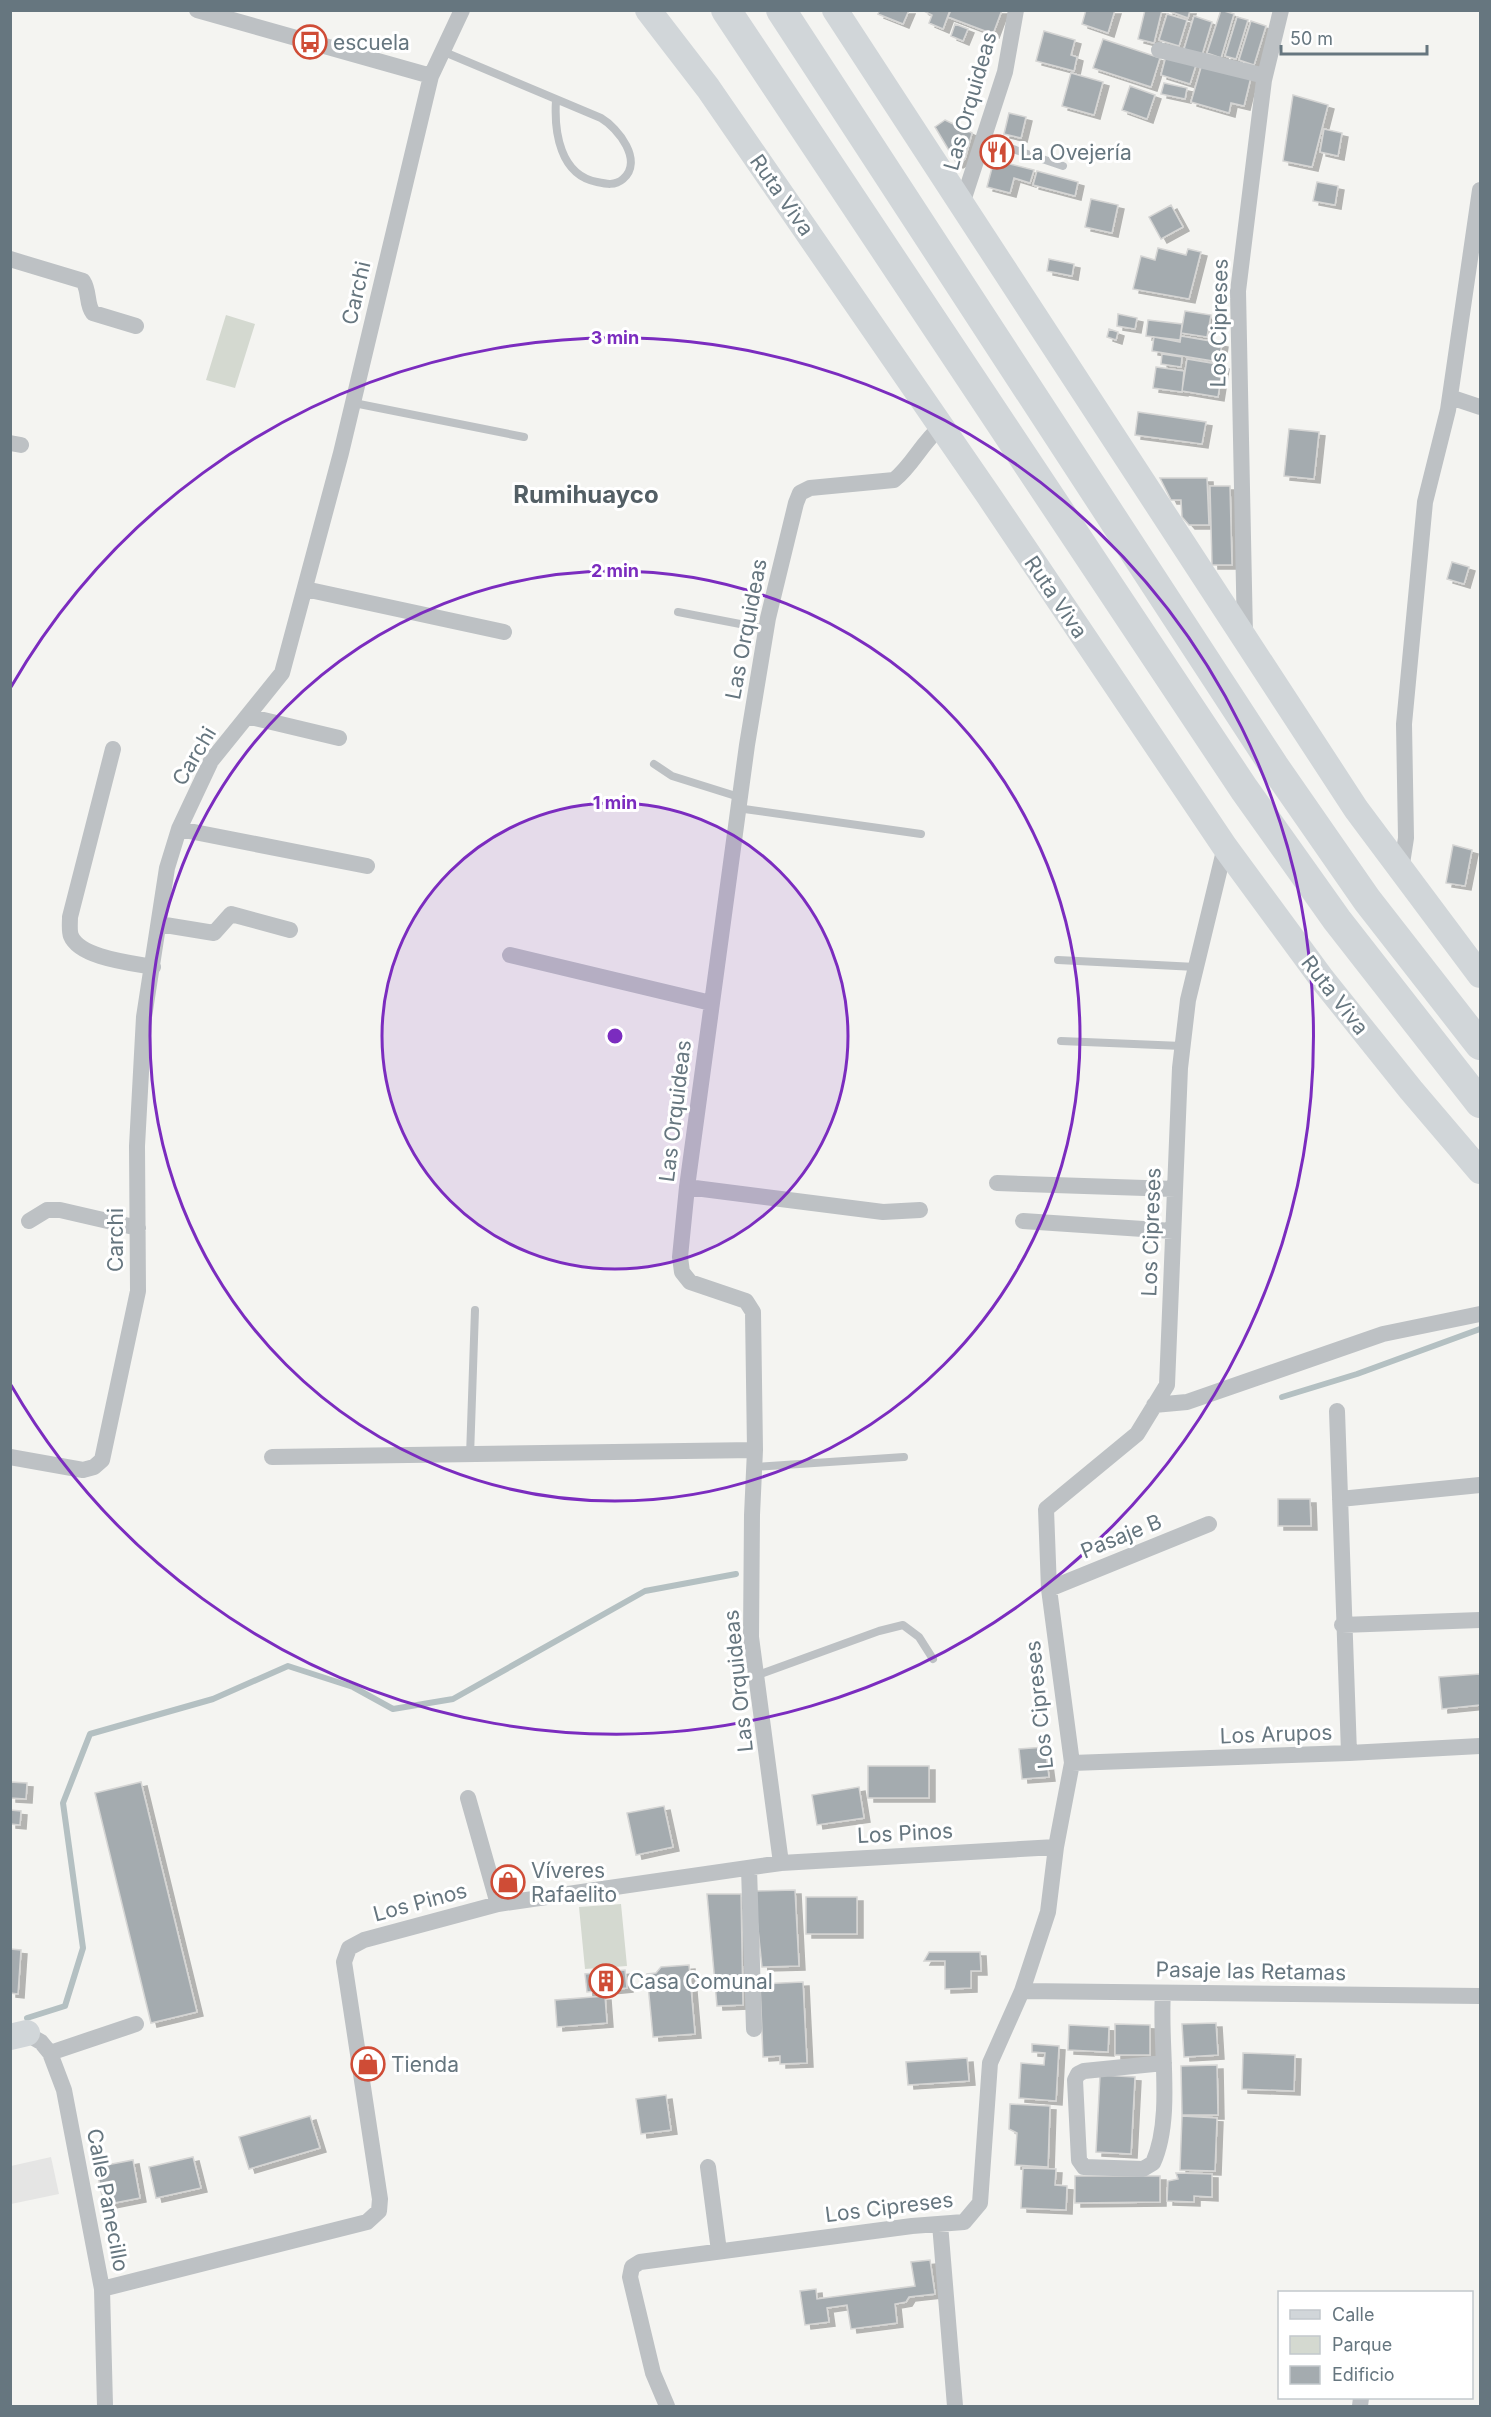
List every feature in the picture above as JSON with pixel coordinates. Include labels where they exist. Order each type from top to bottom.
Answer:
[{"type":"highway","points":[[726,10],[1244,789],[1337,920],[1480,1103]]},
{"type":"highway","points":[[781,10],[1274,766],[1367,900],[1480,1045]]},
{"type":"main road","name":"Ruta Viva","points":[[648,10],[708,88],[1225,847],[1322,979],[1411,1090],[1480,1171]]},
{"type":"main road","points":[[835,10],[1356,809],[1480,975]]},
{"type":"street","points":[[197,10],[431,76]]},
{"type":"street","name":"Carchi","points":[[10,1457],[83,1470],[94,1467],[102,1460],[138,1291],[137,1146],[144,1017],[166,868],[179,829],[212,761],[282,673],[354,403],[431,76],[462,10]]},
{"type":"street","name":"Las Orquideas","points":[[962,204],[1005,72],[1016,10]]},
{"type":"street","name":"Los Cipreses","points":[[1245,639],[1238,291],[1265,76],[1281,10]]},
{"type":"street","points":[[1158,50],[1265,76]]},
{"type":"street","points":[[1401,870],[1407,838],[1404,724],[1425,502],[1450,397],[1480,190]]},
{"type":"street","points":[[10,259],[83,281],[88,289],[89,308],[93,313],[136,326]]},
{"type":"street","points":[[1450,397],[1480,407]]},
{"type":"street","name":"Las Orquideas","points":[[781,1863],[758,1675],[751,1637],[755,1458],[753,1312],[746,1301],[690,1282],[682,1272],[680,1257],[687,1187],[738,802],[766,629],[800,493],[810,488],[894,480],[904,473],[931,434],[941,427]]},
{"type":"street","points":[[305,589],[504,632]]},
{"type":"street","points":[[247,716],[339,738]]},
{"type":"street","points":[[113,749],[70,917],[70,935],[77,946],[88,953],[153,967]]},
{"type":"street","points":[[179,829],[367,866]]},
{"type":"street","name":"Los Cipreses","points":[[667,2406],[651,2362],[630,2277],[632,2267],[640,2262],[964,2222],[980,2203],[990,2063],[1022,1991],[1048,1912],[1056,1847],[1072,1763],[1049,1589],[1046,1509],[1137,1434],[1167,1385],[1182,1046],[1188,1000],[1225,847]]},
{"type":"street","points":[[159,924],[214,933],[226,917],[237,914],[290,930]]},
{"type":"street","points":[[510,955],[711,1003]]},
{"type":"street","points":[[997,1183],[1175,1189]]},
{"type":"street","points":[[687,1187],[883,1212],[920,1210]]},
{"type":"street","points":[[29,1221],[47,1210],[60,1210],[138,1228]]},
{"type":"street","points":[[1023,1221],[1173,1231]]},
{"type":"street","points":[[1154,1405],[1186,1402],[1383,1334],[1480,1314]]},
{"type":"street","points":[[1337,1411],[1342,1625],[1349,1754]]},
{"type":"street","points":[[272,1457],[755,1458]]},
{"type":"street","points":[[1340,1499],[1480,1485]]},
{"type":"street","name":"Pasaje B","points":[[1049,1589],[1209,1524]]},
{"type":"street","points":[[1342,1625],[1480,1620]]},
{"type":"street","name":"Los Arupos","points":[[1072,1763],[1349,1754],[1480,1746]]},
{"type":"street","points":[[468,1798],[498,1904]]},
{"type":"street","name":"Los Pinos","points":[[102,2289],[367,2222],[379,2211],[380,2199],[344,1962],[349,1948],[364,1940],[498,1904],[781,1863],[1056,1847]]},
{"type":"street","points":[[749,1868],[754,2029]]},
{"type":"street","name":"Pasaje las Retamas","points":[[1022,1991],[1480,1996]]},
{"type":"street","points":[[1163,1993],[1161,2018],[1164,2062],[1161,2136],[1153,2163],[1143,2169],[1084,2167],[1079,2160],[1075,2080],[1078,2074],[1084,2071],[1164,2062]]},
{"type":"street","points":[[50,2054],[136,2024]]},
{"type":"street","name":"Calle Panecillo","points":[[16,2032],[41,2042],[50,2054],[64,2090],[102,2289],[105,2406]]},
{"type":"street","points":[[708,2167],[720,2252]]},
{"type":"street","points":[[940,2224],[955,2406]]},
{"type":"lane","points":[[442,51],[556,100],[612,125],[624,140],[630,155],[630,171],[623,180],[611,185],[592,181],[574,173],[562,153],[556,133],[556,100]]},
{"type":"lane","points":[[983,140],[1063,166]]},
{"type":"lane","points":[[354,403],[524,436]]},
{"type":"lane","points":[[678,612],[766,629]]},
{"type":"lane","points":[[654,764],[672,776],[738,802],[921,834]]},
{"type":"lane","points":[[1058,960],[1196,967]]},
{"type":"lane","points":[[1061,1041],[1182,1046]]},
{"type":"lane","points":[[470,1456],[475,1310]]},
{"type":"lane","points":[[755,1458],[904,1457]]},
{"type":"lane","points":[[758,1675],[879,1631],[903,1625],[919,1636],[933,1659]]},
{"type":"shaded area","points":[[51,2157],[59,2194],[11,2204],[11,2166]]},
{"type":"green space","points":[[226,315],[255,324],[235,388],[206,380]]},
{"type":"green space","points":[[621,1904],[627,1966],[585,1969],[579,1907]]},
{"type":"building","points":[[880,10],[909,10],[903,24],[878,14]]},
{"type":"building","points":[[922,10],[950,10],[943,29],[929,23],[932,15]]},
{"type":"building","points":[[951,10],[1002,10],[993,34],[948,17]]},
{"type":"building","points":[[1086,10],[1115,10],[1108,33],[1082,24]]},
{"type":"building","points":[[1145,10],[1162,10],[1154,43],[1138,39]]},
{"type":"building","points":[[1166,10],[1190,10],[1188,18]]},
{"type":"building","points":[[1221,10],[1234,14],[1221,58],[1207,53]]},
{"type":"building","points":[[1167,14],[1187,20],[1179,46],[1159,40]]},
{"type":"building","points":[[1194,16],[1212,22],[1202,55],[1184,49]]},
{"type":"building","points":[[1237,17],[1248,20],[1236,59],[1225,56]]},
{"type":"building","points":[[1251,21],[1266,26],[1254,65],[1239,60]]},
{"type":"building","points":[[955,24],[968,29],[963,41],[951,36]]},
{"type":"building","points":[[1044,31],[1075,40],[1071,55],[1077,57],[1074,71],[1036,61]]},
{"type":"building","points":[[1103,39],[1160,58],[1151,87],[1093,68]]},
{"type":"building","points":[[1166,56],[1196,65],[1190,84],[1161,75]]},
{"type":"building","points":[[1202,64],[1251,77],[1244,106],[1231,103],[1229,113],[1191,102]]},
{"type":"building","points":[[1071,73],[1103,82],[1094,115],[1062,106]]},
{"type":"building","points":[[1164,83],[1187,88],[1185,99],[1161,94]]},
{"type":"building","points":[[1130,86],[1155,95],[1147,119],[1122,110]]},
{"type":"building","points":[[1293,95],[1328,105],[1312,167],[1283,161]]},
{"type":"building","points":[[1009,113],[1026,117],[1021,138],[1004,134]]},
{"type":"building","points":[[945,120],[972,133],[965,159],[957,164],[935,127]]},
{"type":"building","points":[[1324,129],[1342,133],[1338,156],[1320,152]]},
{"type":"building","points":[[994,160],[1034,170],[1030,183],[1014,178],[1010,193],[987,187]]},
{"type":"building","points":[[1037,171],[1078,182],[1075,196],[1033,185]]},
{"type":"building","points":[[1317,182],[1338,186],[1335,205],[1313,201]]},
{"type":"building","points":[[1091,199],[1118,205],[1112,233],[1085,227]]},
{"type":"building","points":[[1171,205],[1183,227],[1161,239],[1149,217]]},
{"type":"building","points":[[1158,248],[1186,255],[1188,249],[1201,252],[1189,299],[1133,289],[1141,256],[1155,260]]},
{"type":"building","points":[[1049,259],[1074,264],[1072,276],[1047,271]]},
{"type":"building","points":[[1185,311],[1211,315],[1207,337],[1181,333]]},
{"type":"building","points":[[1118,314],[1137,318],[1135,329],[1117,326]]},
{"type":"building","points":[[1148,320],[1182,324],[1180,340],[1146,336]]},
{"type":"building","points":[[1109,329],[1118,332],[1116,340],[1107,337]]},
{"type":"building","points":[[1181,336],[1222,343],[1219,362],[1152,351],[1154,337],[1180,342]]},
{"type":"building","points":[[1162,354],[1182,357],[1181,367],[1161,364]]},
{"type":"building","points":[[1187,359],[1223,365],[1218,397],[1182,391]]},
{"type":"building","points":[[1156,367],[1184,371],[1182,392],[1153,388]]},
{"type":"building","points":[[1138,412],[1206,422],[1202,444],[1135,435]]},
{"type":"building","points":[[1289,429],[1319,432],[1314,479],[1284,476]]},
{"type":"building","points":[[1160,478],[1207,478],[1209,525],[1189,525],[1182,517],[1181,500],[1171,500]]},
{"type":"building","points":[[1210,486],[1230,486],[1232,565],[1212,565]]},
{"type":"building","points":[[1452,562],[1469,567],[1464,584],[1447,579]]},
{"type":"building","points":[[1453,845],[1472,850],[1465,886],[1446,883]]},
{"type":"building","points":[[1278,1499],[1310,1499],[1311,1526],[1278,1526]]},
{"type":"building","points":[[1480,1674],[1480,1705],[1442,1709],[1439,1677]]},
{"type":"building","points":[[1045,1747],[1049,1777],[1022,1779],[1019,1749]]},
{"type":"building","points":[[868,1766],[929,1766],[929,1798],[868,1798]]},
{"type":"building","points":[[10,1782],[27,1783],[26,1799],[10,1798]]},
{"type":"building","points":[[141,1782],[197,2012],[151,2023],[95,1793]]},
{"type":"building","points":[[859,1787],[864,1818],[817,1825],[812,1795]]},
{"type":"building","points":[[664,1806],[673,1847],[636,1855],[627,1813]]},
{"type":"building","points":[[10,1810],[21,1811],[20,1825],[10,1824]]},
{"type":"building","points":[[795,1890],[799,1966],[762,1967],[754,1891]]},
{"type":"building","points":[[707,1894],[741,1894],[743,2005],[717,2006]]},
{"type":"building","points":[[806,1897],[857,1897],[857,1934],[806,1934]]},
{"type":"building","points":[[10,1949],[21,1950],[18,1994],[10,1993]]},
{"type":"building","points":[[929,1952],[980,1952],[981,1971],[971,1971],[971,1988],[945,1989],[945,1961],[924,1961]]},
{"type":"building","points":[[689,1965],[695,2034],[653,2037],[647,1974],[656,1973],[661,1967]]},
{"type":"building","name":"Casa Comunal","points":[[625,1970],[627,1988],[587,1992],[585,1974]]},
{"type":"building","points":[[803,1982],[807,2063],[780,2064],[780,2056],[763,2057],[760,1984]]},
{"type":"building","points":[[605,1996],[607,2023],[557,2027],[555,2000]]},
{"type":"building","points":[[1216,2023],[1218,2055],[1184,2057],[1182,2024]]},
{"type":"building","points":[[1115,2024],[1150,2025],[1150,2055],[1115,2055]]},
{"type":"building","points":[[1069,2025],[1109,2027],[1108,2052],[1068,2050]]},
{"type":"building","points":[[1032,2044],[1059,2046],[1056,2101],[1019,2098],[1021,2063],[1044,2065],[1045,2053],[1032,2052]]},
{"type":"building","points":[[1243,2053],[1295,2055],[1294,2091],[1242,2089]]},
{"type":"building","points":[[967,2058],[969,2081],[908,2085],[906,2062]]},
{"type":"building","points":[[1217,2065],[1218,2115],[1182,2115],[1181,2066]]},
{"type":"building","points":[[1100,2075],[1135,2077],[1131,2154],[1096,2152]]},
{"type":"building","points":[[666,2095],[671,2130],[641,2134],[636,2099]]},
{"type":"building","points":[[1010,2104],[1050,2106],[1048,2167],[1015,2165],[1017,2133],[1009,2129]]},
{"type":"building","points":[[310,2116],[320,2148],[249,2169],[239,2137]]},
{"type":"building","points":[[1182,2116],[1217,2118],[1215,2171],[1180,2170]]},
{"type":"building","points":[[193,2157],[201,2188],[156,2198],[149,2167]]},
{"type":"building","points":[[133,2160],[140,2198],[104,2205],[96,2167]]},
{"type":"building","points":[[1023,2168],[1056,2169],[1055,2185],[1067,2186],[1066,2210],[1021,2208]]},
{"type":"building","points":[[1176,2173],[1212,2174],[1212,2197],[1194,2196],[1194,2202],[1167,2201],[1168,2181],[1178,2179]]},
{"type":"building","points":[[1075,2176],[1160,2176],[1160,2202],[1075,2203]]},
{"type":"building","points":[[930,2260],[935,2294],[909,2297],[906,2302],[895,2304],[897,2323],[851,2329],[847,2305],[827,2308],[829,2322],[805,2325],[800,2291],[816,2289],[817,2299],[915,2286],[911,2262]]},
{"type":"waterway","points":[[1282,1397],[1357,1374],[1480,1329]]},
{"type":"waterway","points":[[27,2018],[65,2006],[83,1948],[63,1803],[90,1734],[213,1699],[288,1666],[353,1687],[393,1709],[453,1699],[645,1591],[736,1574]]},
{"type":"place","name":"escuela","points":[[310,42]]},
{"type":"place","name":"La Ovejería","points":[[997,152]]},
{"type":"place","name":"Víveres Rafaelito","points":[[508,1882]]},
{"type":"place","name":"Casa Comunal","points":[[606,1981]]},
{"type":"place","name":"Tienda","points":[[368,2064]]},
{"type":"district","name":"Rumihuayco","points":[[586,494]]}]
